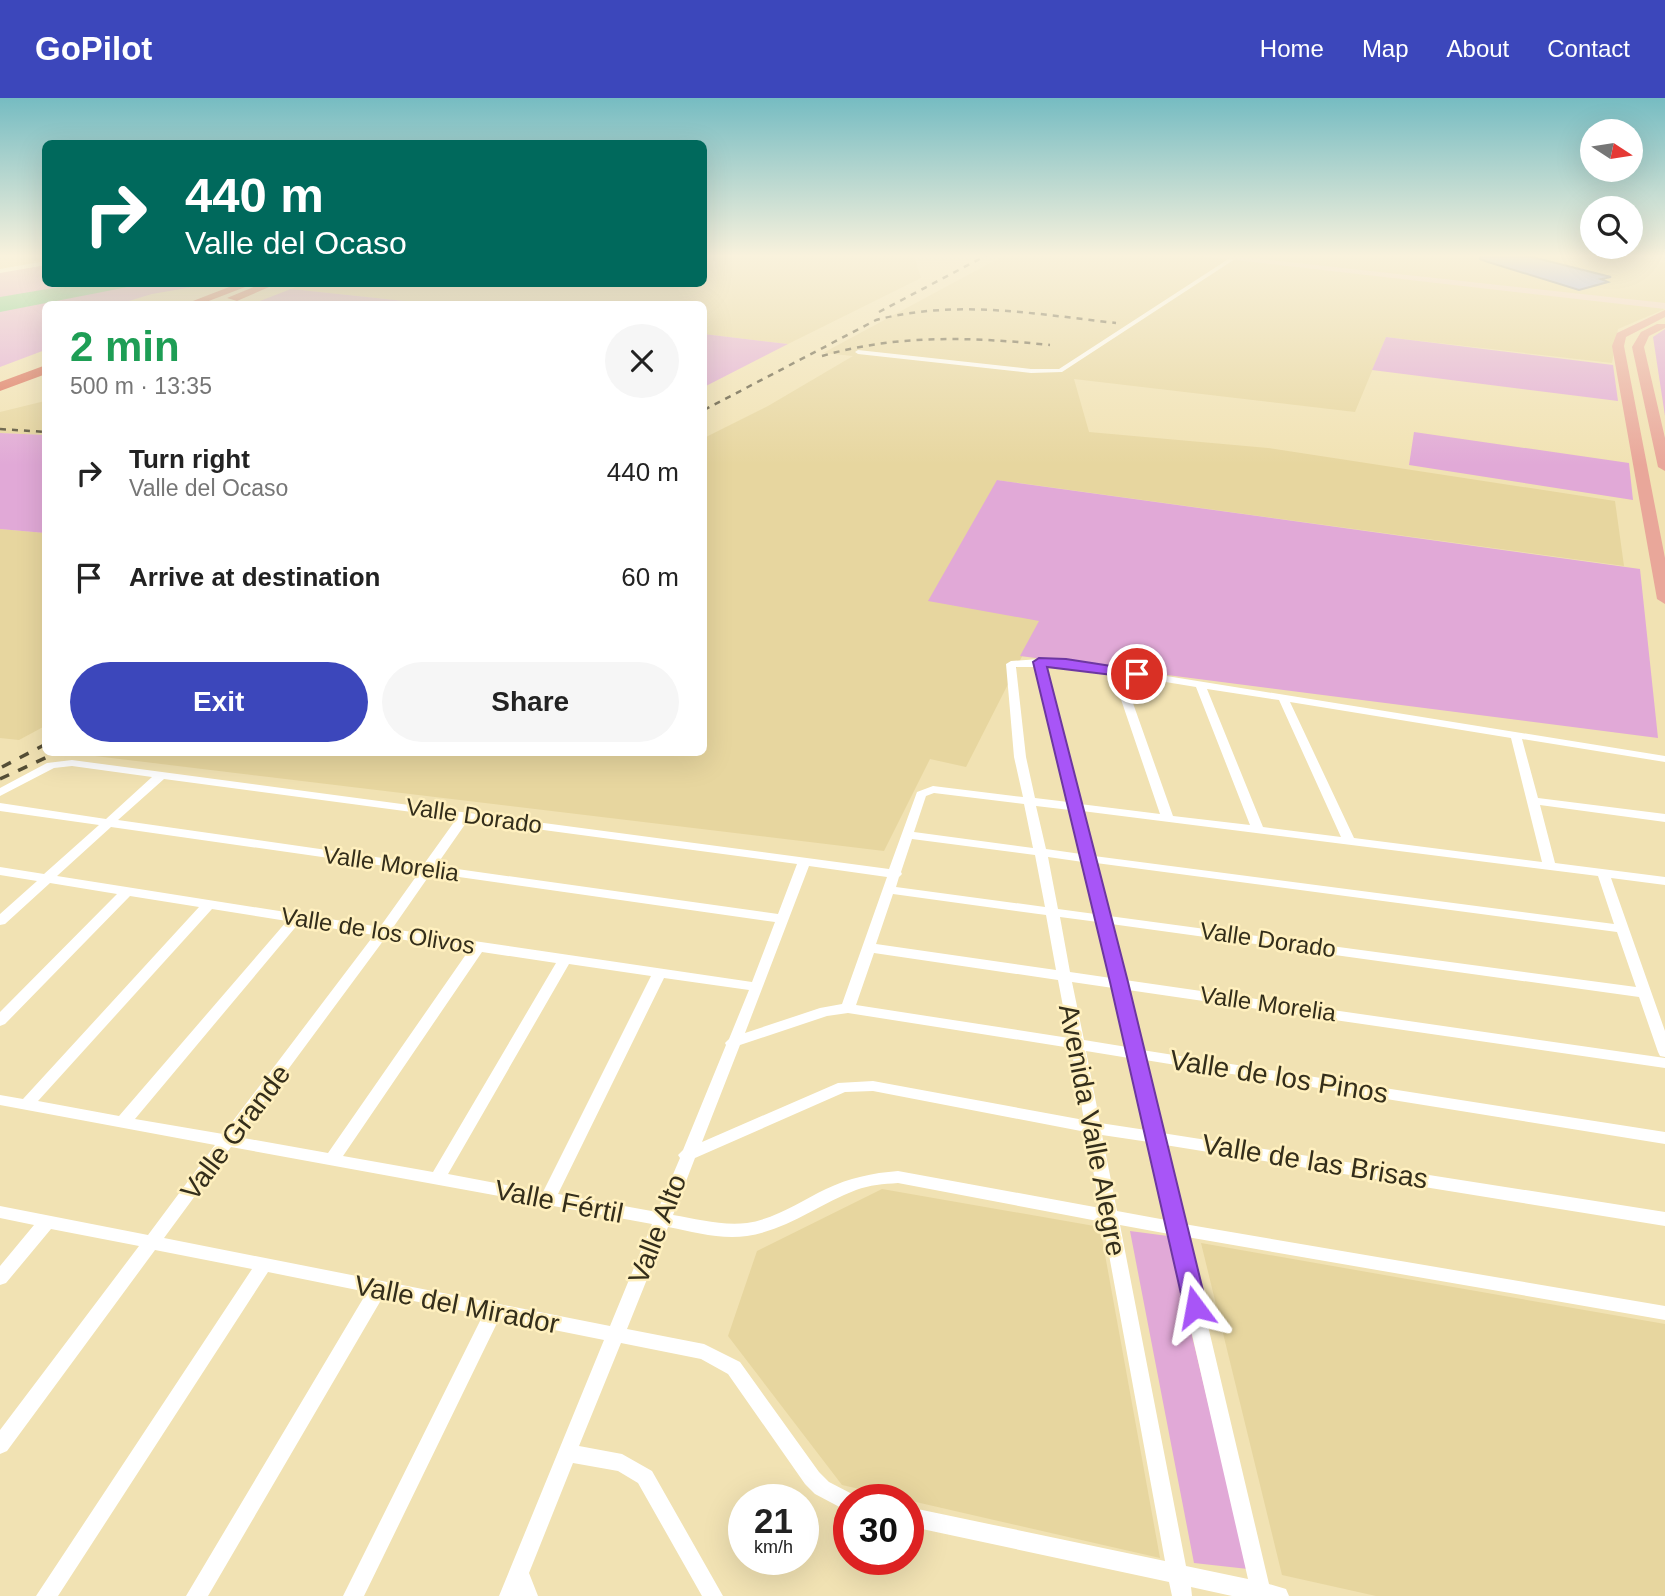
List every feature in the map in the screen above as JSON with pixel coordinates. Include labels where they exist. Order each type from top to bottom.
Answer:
[{"type":"highway","points":[[0,375],[42,359]]},
{"type":"highway","points":[[0,387],[42,371]]},
{"type":"main road","points":[[1641,325],[1621,335],[1618,346],[1665,599]]},
{"type":"main road","points":[[1663,325],[1646,334],[1638,347],[1665,467]]},
{"type":"street","points":[[858,352],[1031,371],[1060,371],[1131,325]]},
{"type":"street","points":[[924,1520],[1180,1586],[1267,1595],[1077,808],[1039,662],[1200,684],[1665,759]]},
{"type":"street","name":"Avenida Valle Alegre","points":[[1039,662],[1011,664],[1013,710],[1180,1586]]},
{"type":"street","points":[[1116,671],[1168,819]]},
{"type":"street","points":[[1200,684],[1258,830]]},
{"type":"street","points":[[1283,698],[1350,842]]},
{"type":"street","points":[[1516,736],[1549,866]]},
{"type":"street","name":"Valle Dorado","points":[[0,793],[51,765],[72,763],[896,874]]},
{"type":"street","points":[[0,921],[162,775]]},
{"type":"street","points":[[848,1008],[891,890],[921,794],[939,789],[1665,881]]},
{"type":"street","points":[[1532,801],[1665,818]]},
{"type":"street","name":"Valle Morelia","points":[[0,807],[783,919]]},
{"type":"street","name":"Valle Grande","points":[[0,1445],[383,932],[465,815]]},
{"type":"street","points":[[909,835],[1623,929]]},
{"type":"street","name":"Valle Alto","points":[[509,1596],[686,1155],[757,987],[804,862]]},
{"type":"street","name":"Valle de los Olivos","points":[[0,871],[478,947],[757,987]]},
{"type":"street","points":[[1603,873],[1665,1052]]},
{"type":"street","name":"Valle Dorado","points":[[891,890],[1644,993]]},
{"type":"street","points":[[0,1021],[127,891]]},
{"type":"street","points":[[26,1105],[210,903]]},
{"type":"street","points":[[123,1122],[298,918]]},
{"type":"street","points":[[332,1159],[478,947]]},
{"type":"street","name":"Valle Morelia","points":[[871,948],[1665,1063]]},
{"type":"street","points":[[438,1177],[565,959]]},
{"type":"street","points":[[548,1198],[660,973]]},
{"type":"street","name":"Valle de los Pinos","points":[[732,1043],[825,1011],[848,1008],[1665,1138]]},
{"type":"street","name":"Valle de las Brisas","points":[[686,1155],[828,1093],[856,1086],[1094,1128],[1154,1135],[1665,1219]]},
{"type":"street","name":"Valle Fértil","points":[[0,1100],[438,1177],[661,1221],[743,1231],[760,1228],[859,1181],[884,1176],[1665,1313]]},
{"type":"street","name":"Valle del Mirador","points":[[0,1212],[704,1352],[722,1359],[734,1368],[812,1478],[833,1494]]},
{"type":"street","points":[[0,1278],[47,1222]]},
{"type":"street","points":[[46,1596],[263,1266]]},
{"type":"street","points":[[196,1596],[379,1288]]},
{"type":"street","points":[[353,1596],[494,1312]]},
{"type":"street","points":[[567,1453],[622,1463],[645,1478],[713,1596]]},
{"type":"street","points":[[519,1574],[528,1596]]},
{"type":"shaded area","points":[[0,325],[42,325],[42,351],[0,367]]},
{"type":"shaded area","points":[[707,325],[826,325],[788,344],[707,334]]},
{"type":"shaded area","points":[[875,325],[1628,325],[1618,329],[1612,363],[1386,337],[1355,412],[1074,379],[1089,432],[1268,448],[1615,501],[1624,566],[997,480],[1040,621],[966,767],[930,759],[884,851],[95,756],[707,756],[707,436],[768,406],[853,356],[823,353]]},
{"type":"shaded area","points":[[1665,329],[1665,416],[1653,337]]},
{"type":"shaded area","points":[[707,334],[788,344],[707,385]]},
{"type":"shaded area","points":[[1386,337],[1613,365],[1618,401],[1372,370]]},
{"type":"shaded area","points":[[42,402],[42,435],[0,433],[0,412]]},
{"type":"shaded area","points":[[1414,432],[1629,463],[1633,500],[1409,465]]},
{"type":"shaded area","points":[[0,433],[42,435],[42,533],[0,529]]},
{"type":"shaded area","points":[[997,480],[1640,569],[1658,738],[1020,656],[1039,621],[928,601]]},
{"type":"shaded area","points":[[0,529],[42,533],[42,728],[19,740],[0,738]]},
{"type":"shaded area","points":[[882,1189],[1100,1227],[1160,1558],[924,1504],[924,1484],[841,1484],[728,1336],[757,1251]]},
{"type":"shaded area","points":[[1130,1231],[1168,1236],[1248,1569],[1194,1563]]},
{"type":"shaded area","points":[[1201,1243],[1665,1324],[1665,1596],[1376,1596],[1282,1575]]},
{"type":"railway","points":[[707,408],[867,325]]},
{"type":"railway","points":[[822,356],[879,344],[935,339],[1050,345]]},
{"type":"railway","points":[[0,429],[42,432]]},
{"type":"railway","points":[[2,767],[42,746]]},
{"type":"railway","points":[[0,779],[49,756]]},
{"type":"route","points":[[1137,674],[1066,663],[1039,662],[1077,808],[1195,1307]]}]
